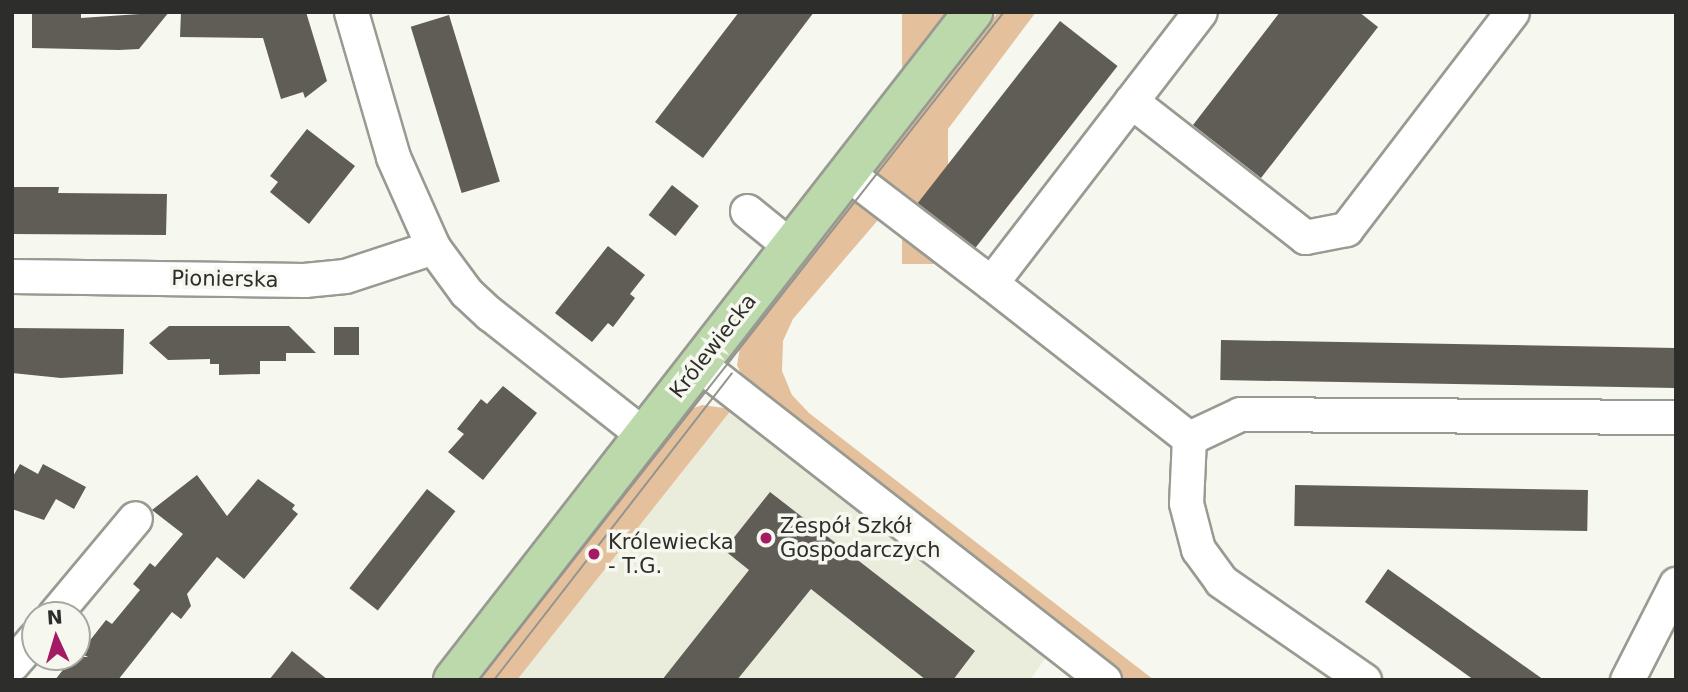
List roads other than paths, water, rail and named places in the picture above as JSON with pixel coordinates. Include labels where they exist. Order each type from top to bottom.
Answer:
[{"type":"main road","name":"Królewiecka","points":[[453,680],[972,12]]},
{"type":"street","points":[[351,12],[393,157],[433,247],[466,292],[490,314],[645,436]]},
{"type":"street","points":[[991,284],[1200,12]]},
{"type":"street","points":[[1131,101],[1306,236],[1346,229],[1512,12]]},
{"type":"street","points":[[847,173],[1189,439]]},
{"type":"street","points":[[747,211],[790,246]]},
{"type":"street","name":"Pionierska","points":[[12,276],[304,280],[345,275],[433,247]]},
{"type":"street","points":[[699,364],[1104,680]]},
{"type":"street","points":[[1189,439],[1240,414],[1676,417]]},
{"type":"street","points":[[1189,439],[1185,503],[1198,549],[1221,581],[1364,680]]},
{"type":"street","points":[[66,601],[135,518]]},
{"type":"street","points":[[1627,680],[1676,584]]},
{"type":"tram line","points":[[479,680],[1004,12]]},
{"type":"tram line","points":[[494,680],[732,373]]},
{"type":"place","name":"Zespół Szkół Gospodarczych","points":[[766,538]]},
{"type":"place","name":"Królewiecka - T.G.","points":[[594,554]]}]
